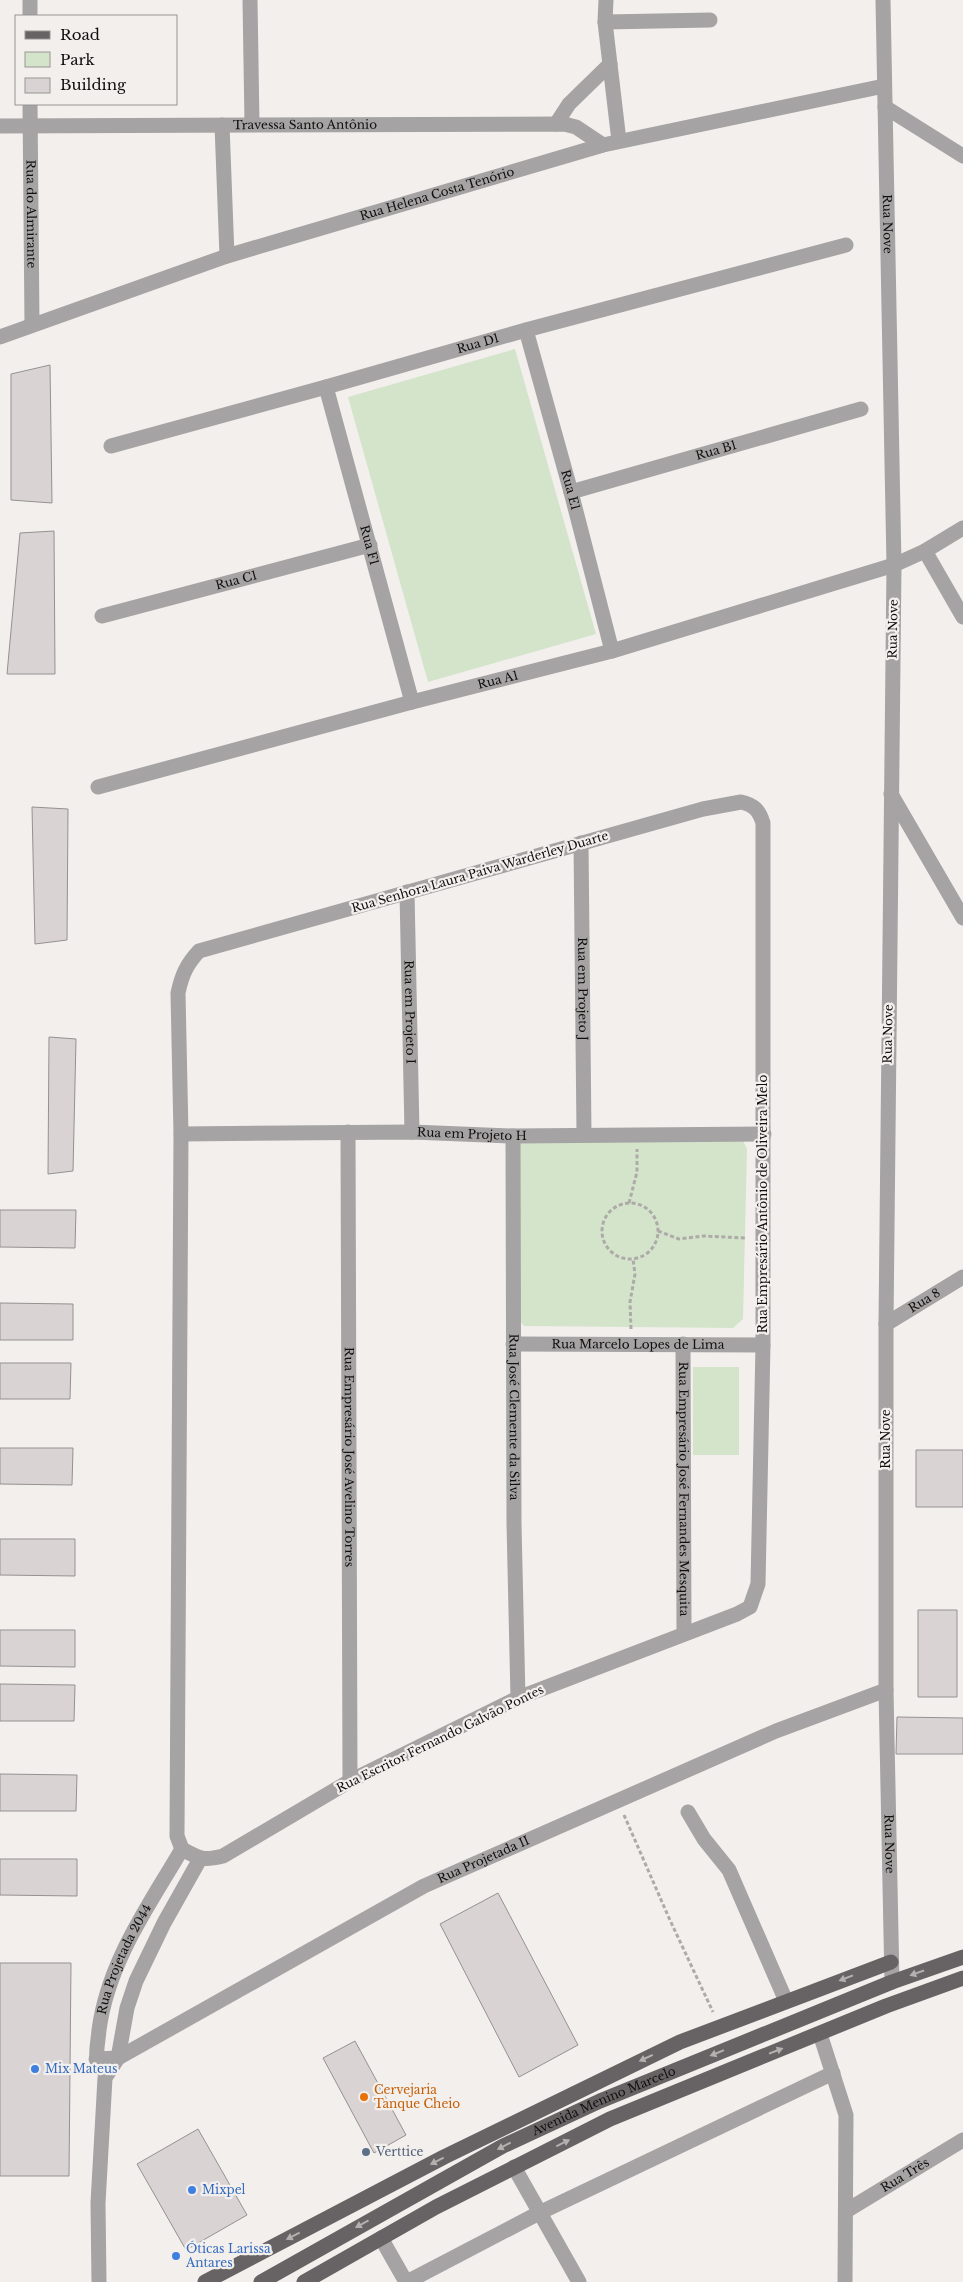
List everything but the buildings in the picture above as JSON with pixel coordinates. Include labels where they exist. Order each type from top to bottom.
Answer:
[{"type":"main road","name":"Avenida Menino Marcelo","points":[[261,2282],[503,2146],[600,2101],[892,1982],[963,1957]]},
{"type":"main road","points":[[205,2282],[544,2107],[680,2042],[891,1962]]},
{"type":"main road","name":"Avenida Menino Marcelo","points":[[310,2280],[436,2206],[610,2120],[886,2006],[963,1978]]},
{"type":"main road","points":[[702,2034],[748,2040]]},
{"type":"street","points":[[30,0],[30,15]]},
{"type":"street","points":[[249,0],[252,124]]},
{"type":"street","points":[[606,0],[606,22],[619,141]]},
{"type":"street","name":"Rua Nove","points":[[883,0],[894,566],[886,1324],[886,1690],[892,1982]]},
{"type":"street","points":[[606,22],[710,20]]},
{"type":"street","points":[[556,124],[570,104],[610,64]]},
{"type":"street","name":"Rua Helena Costa Tenório","points":[[0,337],[227,256],[603,145],[884,86]]},
{"type":"street","name":"Rua do Almirante","points":[[30,105],[32,325]]},
{"type":"street","points":[[885,107],[963,156]]},
{"type":"street","points":[[222,124],[227,256]]},
{"type":"street","name":"Travessa Santo Antônio","points":[[0,126],[556,124],[576,127],[603,145]]},
{"type":"street","name":"Rua D1","points":[[111,446],[526,330],[846,245]]},
{"type":"street","name":"Rua E1","points":[[526,330],[571,492],[612,651]]},
{"type":"street","name":"Rua F1","points":[[326,387],[412,702]]},
{"type":"street","name":"Rua B1","points":[[571,492],[861,409]]},
{"type":"street","name":"Rua A1","points":[[98,787],[412,702],[612,651],[894,566],[925,552],[963,528]]},
{"type":"street","name":"Rua C1","points":[[102,616],[370,546]]},
{"type":"street","points":[[925,552],[963,617]]},
{"type":"street","points":[[891,792],[963,918]]},
{"type":"street","name":"Rua Senhora Laura Paiva Warderley Duarte","points":[[182,1134],[178,992],[182,974],[199,951],[703,809],[741,802],[751,804],[759,812]]},
{"type":"street","name":"Rua Empresário Antônio de Oliveira Melo","points":[[756,1596],[758,1584],[764,1134],[763,822],[759,812]]},
{"type":"street","name":"Rua em Projeto J","points":[[581,843],[584,1134]]},
{"type":"street","name":"Rua em Projeto I","points":[[407,892],[412,1132]]},
{"type":"street","name":"Rua Empresário José Avelino Torres","points":[[348,1132],[350,1781]]},
{"type":"street","name":"Rua em Projeto H","points":[[182,1134],[412,1132],[513,1136],[764,1134]]},
{"type":"street","points":[[182,1134],[177,1836],[182,1849],[200,1859]]},
{"type":"street","name":"Rua José Clemente da Silva","points":[[513,1136],[514,1524],[518,1698]]},
{"type":"street","name":"Rua 8","points":[[886,1324],[963,1277]]},
{"type":"street","name":"Rua Marcelo Lopes de Lima","points":[[513,1344],[762,1345]]},
{"type":"street","name":"Rua Empresário José Fernandes Mesquita","points":[[683,1344],[684,1633]]},
{"type":"street","name":"Rua Escritor Fernando Galvão Pontes","points":[[200,1859],[208,1860],[223,1856],[350,1781],[518,1698],[737,1614],[750,1607],[756,1596]]},
{"type":"street","name":"Rua Projetada II","points":[[96,2058],[118,2058],[424,1886],[776,1731],[886,1690]]},
{"type":"street","points":[[688,1812],[704,1839],[729,1870],[786,2001]]},
{"type":"street","name":"Rua Projetada 2044","points":[[99,2282],[98,2203],[105,2078],[96,2058],[103,2004],[117,1965],[182,1849]]},
{"type":"street","name":"Rua Projetada 2044","points":[[105,2078],[118,2058],[127,2008],[136,1981],[164,1922],[200,1859]]},
{"type":"street","points":[[103,2004],[127,2008]]},
{"type":"street","points":[[820,2034],[834,2073],[846,2116],[845,2282]]},
{"type":"street","points":[[381,2238],[406,2282],[539,2213],[834,2073]]},
{"type":"street","name":"Rua Três","points":[[846,2211],[963,2140]]},
{"type":"street","points":[[514,2167],[579,2282]]},
{"type":"path","points":[[629,1203],[637,1172],[637,1135]]},
{"type":"path","points":[[629,1203],[642,1205],[656,1219],[658,1231],[652,1248],[646,1255],[632,1259],[618,1257],[608,1250],[601,1232],[604,1218],[610,1210],[621,1204],[629,1203]]},
{"type":"path","points":[[658,1231],[678,1239],[704,1236],[762,1238]]},
{"type":"path","points":[[632,1259],[635,1274],[630,1302],[632,1345]]},
{"type":"path","points":[[618,1801],[669,1918],[720,2026]]},
{"type":"green space","points":[[515,349],[596,634],[428,682],[348,397]]},
{"type":"green space","points":[[526,1133],[742,1138],[747,1149],[743,1319],[733,1328],[524,1326],[514,1313],[514,1147]]},
{"type":"green space","points":[[693,1367],[739,1367],[739,1455],[693,1455]]},
{"type":"place","name":"Mix Mateus","points":[[35,2069]]},
{"type":"place","name":"Cervejaria Tanque Cheio","points":[[364,2097]]},
{"type":"place","name":"Verttice","points":[[366,2152]]},
{"type":"place","name":"Mixpel","points":[[192,2190]]},
{"type":"place","name":"Óticas Larissa Antares","points":[[176,2256]]}]
